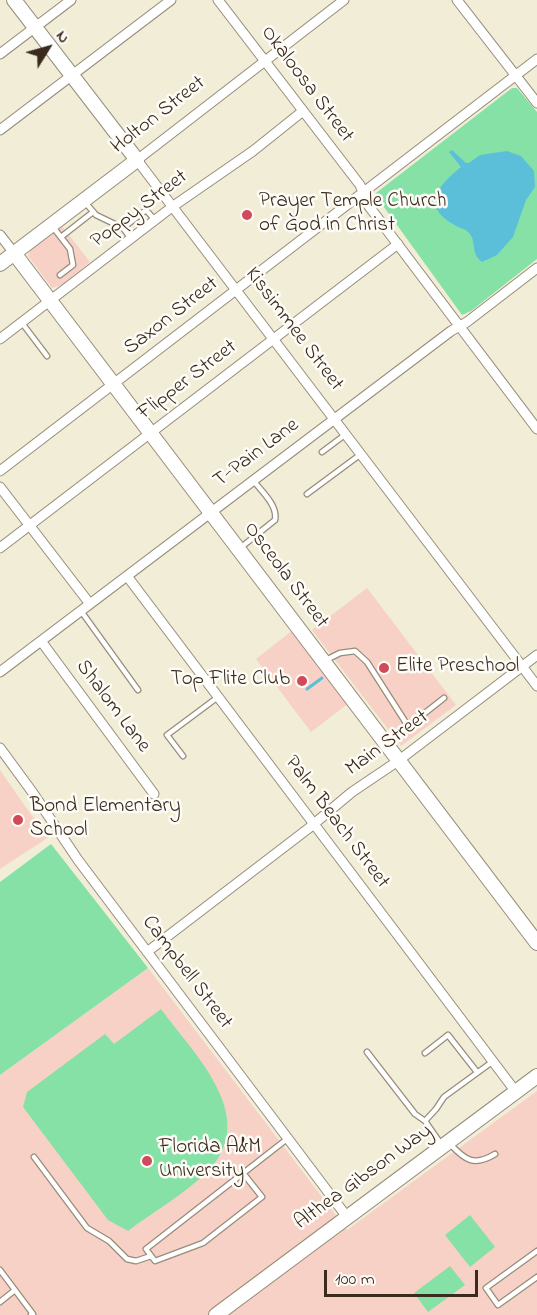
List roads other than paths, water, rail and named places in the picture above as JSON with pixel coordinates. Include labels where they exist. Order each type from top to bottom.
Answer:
[{"type":"street","name":"Kissimmee Street","points":[[14,0],[537,686]]},
{"type":"street","points":[[0,54],[71,0]]},
{"type":"street","points":[[0,130],[171,0]]},
{"type":"street","name":"Okaloosa Street","points":[[218,0],[360,185],[368,205],[537,429]]},
{"type":"street","name":"Holton Street","points":[[0,264],[344,0]]},
{"type":"street","points":[[457,0],[537,103]]},
{"type":"street","name":"Saxon Street","points":[[0,471],[537,59]]},
{"type":"street","name":"Poppy Street","points":[[0,339],[172,207],[253,151],[303,111]]},
{"type":"street","name":"Osceola Street","points":[[0,235],[537,943]]},
{"type":"street","name":"Flipper Street","points":[[0,548],[398,244]]},
{"type":"street","name":"T-Pain Lane","points":[[0,672],[334,418],[537,268]]},
{"type":"street","points":[[0,487],[90,604]]},
{"type":"street","name":"Palm Beach Street","points":[[127,576],[516,1092]]},
{"type":"street","name":"Shalom Lane","points":[[41,641],[154,794]]},
{"type":"street","name":"Main Street","points":[[147,952],[314,824],[352,792],[398,761],[537,655]]},
{"type":"street","name":"Campbell Street","points":[[0,748],[78,860],[347,1217]]},
{"type":"street","name":"Althea Gibson Way","points":[[216,1315],[537,1076]]},
{"type":"lane","points":[[83,201],[93,212],[123,228],[131,239]]},
{"type":"lane","points":[[123,228],[146,210],[155,220]]},
{"type":"lane","points":[[61,237],[93,212]]},
{"type":"lane","points":[[51,225],[73,256],[73,265],[60,275]]},
{"type":"lane","points":[[69,267],[78,279]]},
{"type":"lane","points":[[22,323],[47,356]]},
{"type":"lane","points":[[322,452],[346,434]]},
{"type":"lane","points":[[307,494],[361,454]]},
{"type":"lane","points":[[238,549],[275,520],[273,507],[253,480]]},
{"type":"lane","points":[[81,611],[138,690]]},
{"type":"lane","points":[[324,662],[340,653],[355,651],[367,662],[408,726]]},
{"type":"lane","points":[[183,756],[167,735],[218,696]]},
{"type":"lane","points":[[386,744],[444,698]]},
{"type":"lane","points":[[425,1053],[448,1035],[477,1072]]},
{"type":"lane","points":[[367,1052],[416,1114],[445,1144],[470,1161],[480,1162],[495,1154]]},
{"type":"lane","points":[[425,1121],[444,1097],[493,1061]]},
{"type":"lane","points":[[243,1173],[262,1197],[203,1243],[155,1261],[146,1249],[243,1173],[287,1139]]},
{"type":"lane","points":[[34,1157],[87,1228],[109,1241],[127,1259],[136,1261],[151,1256]]},
{"type":"lane","points":[[537,1251],[486,1288],[498,1305],[537,1276]]},
{"type":"lane","points":[[0,1270],[32,1315]]},
{"type":"lane","points":[[0,1302],[15,1290]]},
{"type":"water","points":[[452,150],[466,163],[480,155],[507,151],[521,156],[534,171],[535,187],[526,200],[513,237],[497,255],[482,262],[476,255],[469,233],[443,217],[435,202],[446,180],[461,167],[449,152]]},
{"type":"waterway","points":[[307,689],[322,678]]},
{"type":"place","name":"Prayer Temple Church of God in Christ","points":[[247,215]]},
{"type":"place","name":"Elite Preschool","points":[[384,668]]},
{"type":"place","name":"Top Flite Club","points":[[302,681]]},
{"type":"place","name":"Bond Elementary School","points":[[18,820]]},
{"type":"place","name":"Florida A&M University","points":[[147,1161]]}]
